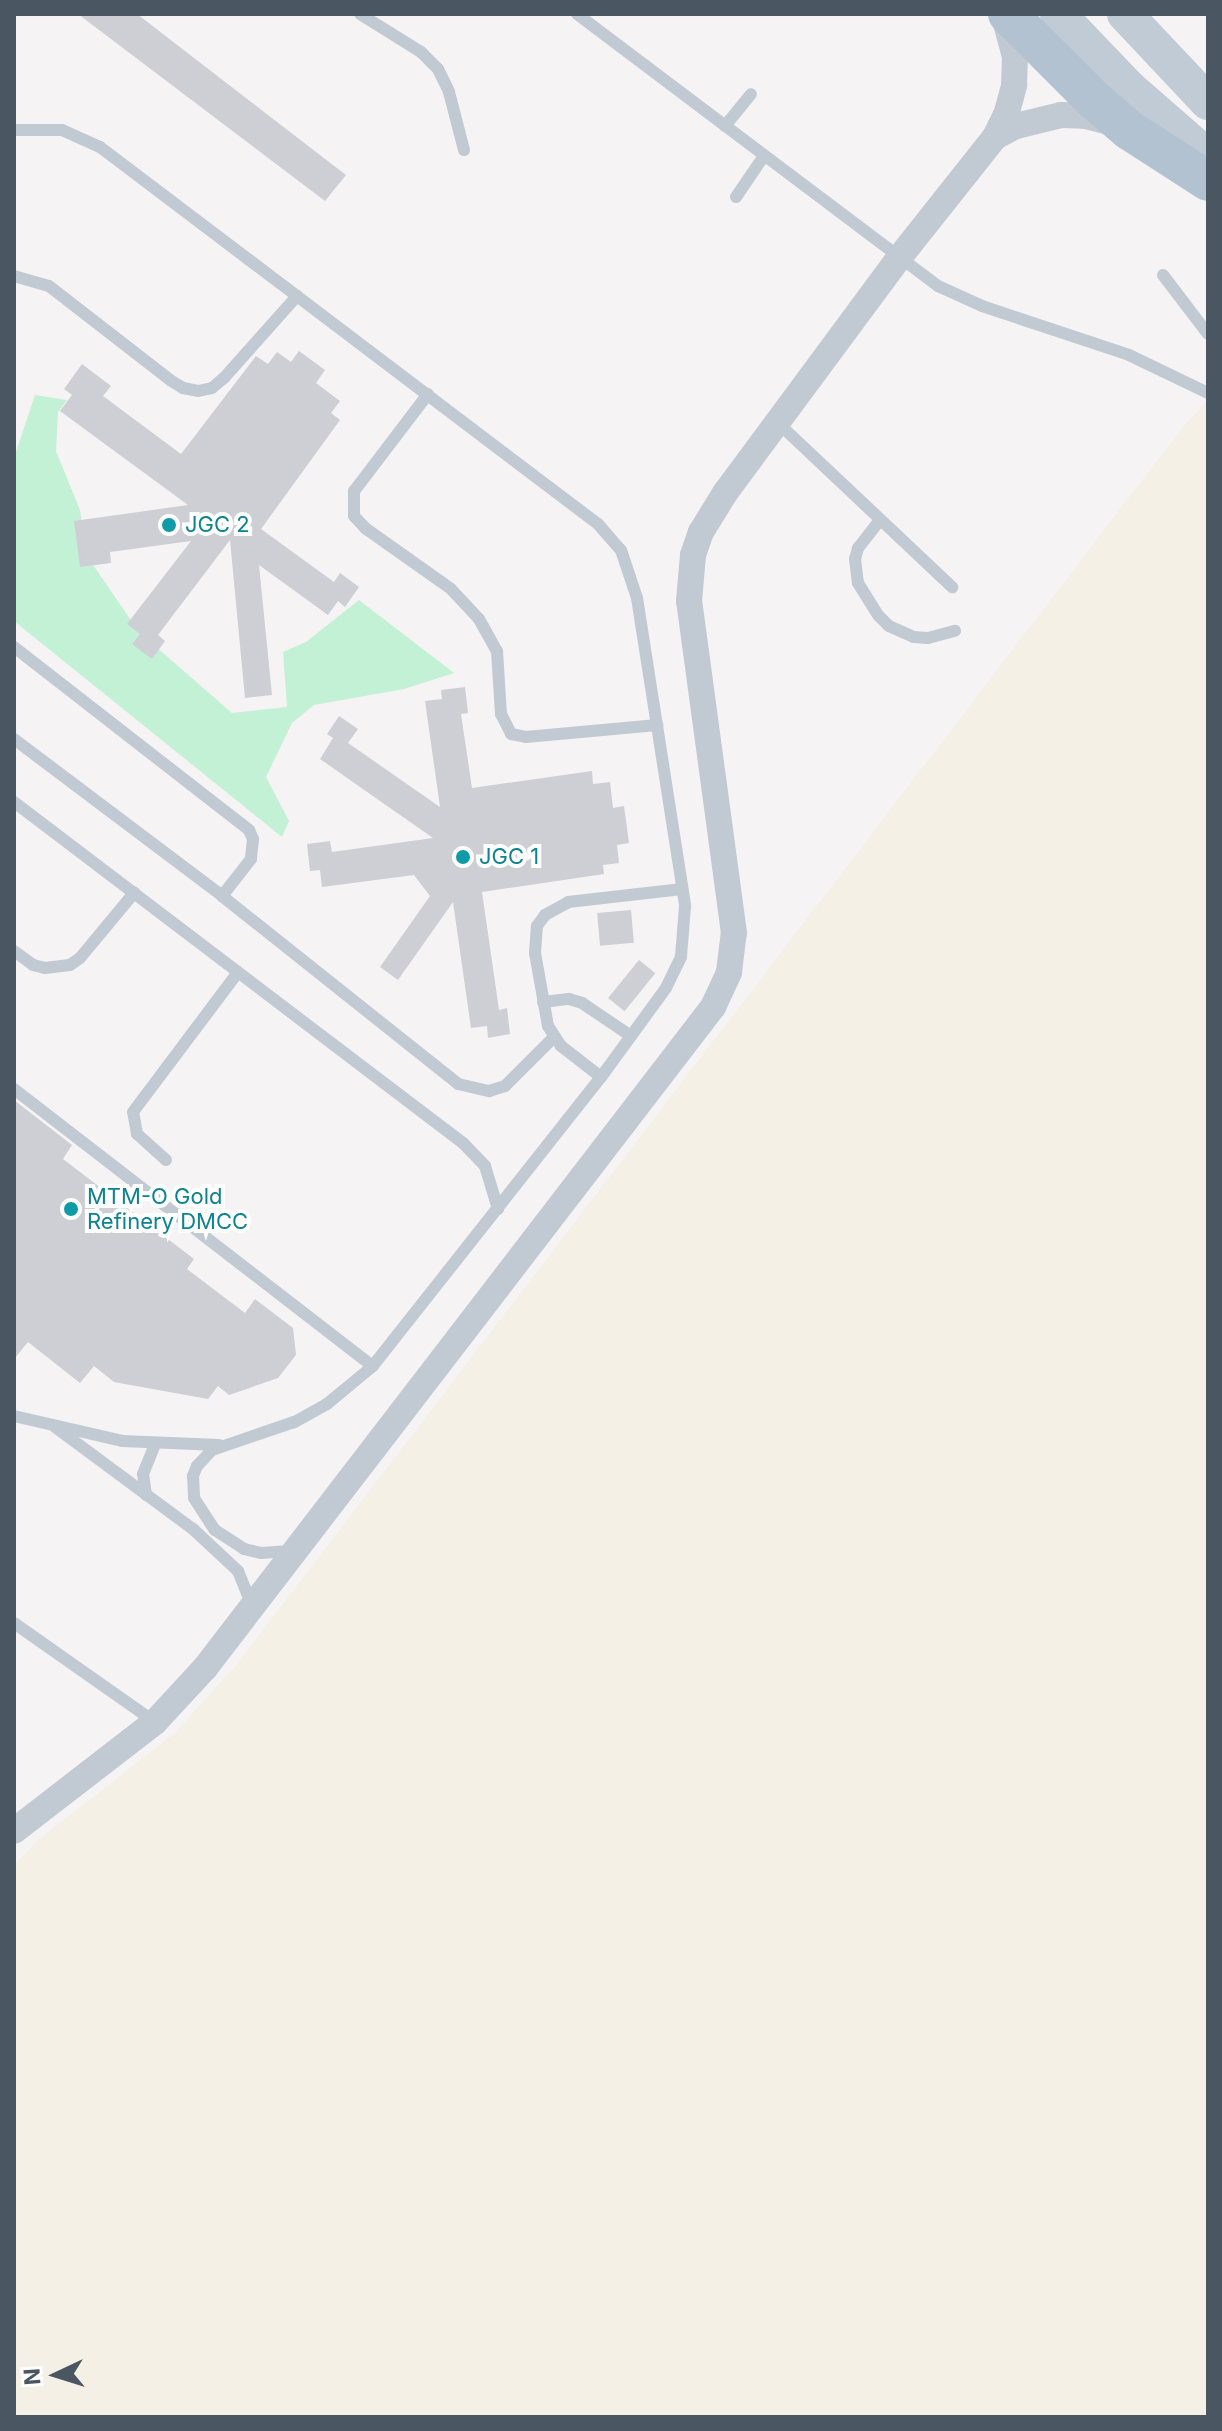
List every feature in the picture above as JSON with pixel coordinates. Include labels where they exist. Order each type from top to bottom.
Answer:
[{"type":"main road","points":[[1006,14],[1060,69],[1129,130],[1208,181]]},
{"type":"main road","points":[[1058,14],[1129,88],[1208,157]]},
{"type":"main road","points":[[1125,14],[1208,102]]},
{"type":"street","points":[[14,1831],[155,1722],[181,1696],[252,1609],[713,1007],[731,962],[734,933],[692,624],[689,578],[701,532],[711,513],[899,258],[995,137],[1014,85],[1015,57],[1006,14]]},
{"type":"street","points":[[995,137],[1016,126],[1061,115],[1085,116],[1129,130]]},
{"type":"lane","points":[[360,14],[421,52],[438,69],[449,92],[464,150]]},
{"type":"lane","points":[[577,14],[899,258],[960,297],[1089,339],[1208,393]]},
{"type":"lane","points":[[725,126],[751,94]]},
{"type":"lane","points":[[14,130],[62,130],[89,140],[598,524],[621,550],[634,581],[682,889],[686,923],[681,957],[666,988],[601,1077],[373,1366],[337,1397],[294,1422],[222,1446],[203,1457],[193,1476],[192,1487],[199,1509],[211,1535],[245,1582],[252,1609]]},
{"type":"lane","points":[[736,197],[764,156]]},
{"type":"lane","points":[[1163,275],[1208,334]]},
{"type":"lane","points":[[14,276],[49,286],[170,380],[183,388],[198,391],[212,388],[224,378],[297,296]]},
{"type":"lane","points":[[428,394],[354,491],[354,516],[365,528],[451,589],[479,619],[497,651],[501,714],[511,734],[526,737],[657,725]]},
{"type":"lane","points":[[777,422],[952,587]]},
{"type":"lane","points":[[880,520],[858,548],[855,559],[858,583],[879,616],[889,626],[914,637],[928,638],[955,631]]},
{"type":"lane","points":[[14,647],[249,830],[253,839],[251,859],[222,896]]},
{"type":"lane","points":[[14,739],[222,896],[458,1084],[489,1091],[505,1086],[554,1037]]},
{"type":"lane","points":[[14,802],[463,1143],[485,1166],[498,1209]]},
{"type":"lane","points":[[601,1077],[554,1037],[543,1002],[535,940],[545,915],[568,902],[682,889]]},
{"type":"lane","points":[[14,951],[33,965],[45,968],[70,965],[80,958],[134,893]]},
{"type":"lane","points":[[166,1160],[137,1134],[133,1112],[238,972]]},
{"type":"lane","points":[[543,1002],[569,999],[582,1003],[631,1036]]},
{"type":"lane","points":[[14,1089],[373,1366]]},
{"type":"lane","points":[[14,1416],[55,1427],[155,1445],[222,1446]]},
{"type":"lane","points":[[55,1427],[146,1495],[211,1535],[261,1553],[296,1549]]},
{"type":"lane","points":[[146,1495],[143,1485],[145,1463],[155,1445]]},
{"type":"lane","points":[[14,1623],[155,1722]]},
{"type":"green space","points":[[35,395],[67,400],[58,412],[56,451],[80,510],[87,556],[139,632],[232,713],[287,707],[283,652],[306,642],[359,600],[454,673],[404,689],[314,705],[292,723],[266,777],[289,821],[282,837],[14,621],[14,458]]},
{"type":"sand","points":[[1208,400],[1208,2417],[14,2417],[14,1865],[37,1841],[176,1732],[237,1664],[1182,428]]},
{"type":"building","points":[[78,14],[137,14],[346,175],[325,201]]},
{"type":"building","name":"JGC 2","points":[[299,351],[325,370],[316,383],[340,401],[331,413],[340,420],[261,529],[334,582],[340,573],[359,587],[345,607],[338,601],[328,615],[259,565],[272,695],[245,698],[230,540],[158,635],[165,641],[152,659],[132,644],[140,634],[127,624],[191,541],[110,552],[111,563],[80,567],[74,521],[188,505],[60,411],[72,395],[64,389],[82,364],[111,386],[103,396],[181,454],[256,356],[268,364],[277,352],[291,362]]},
{"type":"building","name":"JGC 1","points":[[465,687],[468,713],[461,714],[472,788],[592,771],[593,784],[610,782],[613,808],[624,806],[629,843],[617,845],[619,863],[603,865],[604,874],[482,892],[499,1010],[507,1008],[510,1034],[488,1038],[487,1026],[471,1028],[453,902],[398,980],[380,967],[430,896],[414,875],[322,887],[320,870],[310,871],[307,844],[330,841],[332,852],[433,838],[320,759],[333,738],[327,734],[339,716],[358,729],[348,743],[440,807],[425,701],[442,699],[441,690]]},
{"type":"building","points":[[631,910],[634,943],[600,946],[597,913]]},
{"type":"building","points":[[639,960],[655,973],[624,1011],[608,998]]},
{"type":"building","name":"MTM-O Gold Refinery DMCC","points":[[14,1100],[72,1145],[63,1159],[194,1259],[187,1269],[245,1313],[255,1299],[293,1328],[296,1355],[278,1378],[229,1395],[218,1386],[208,1399],[114,1382],[94,1366],[80,1383],[28,1342],[14,1359]]},
{"type":"place","name":"JGC 2","points":[[169,525]]},
{"type":"place","name":"JGC 1","points":[[463,857]]},
{"type":"place","name":"MTM-O Gold Refinery DMCC","points":[[71,1209]]}]
